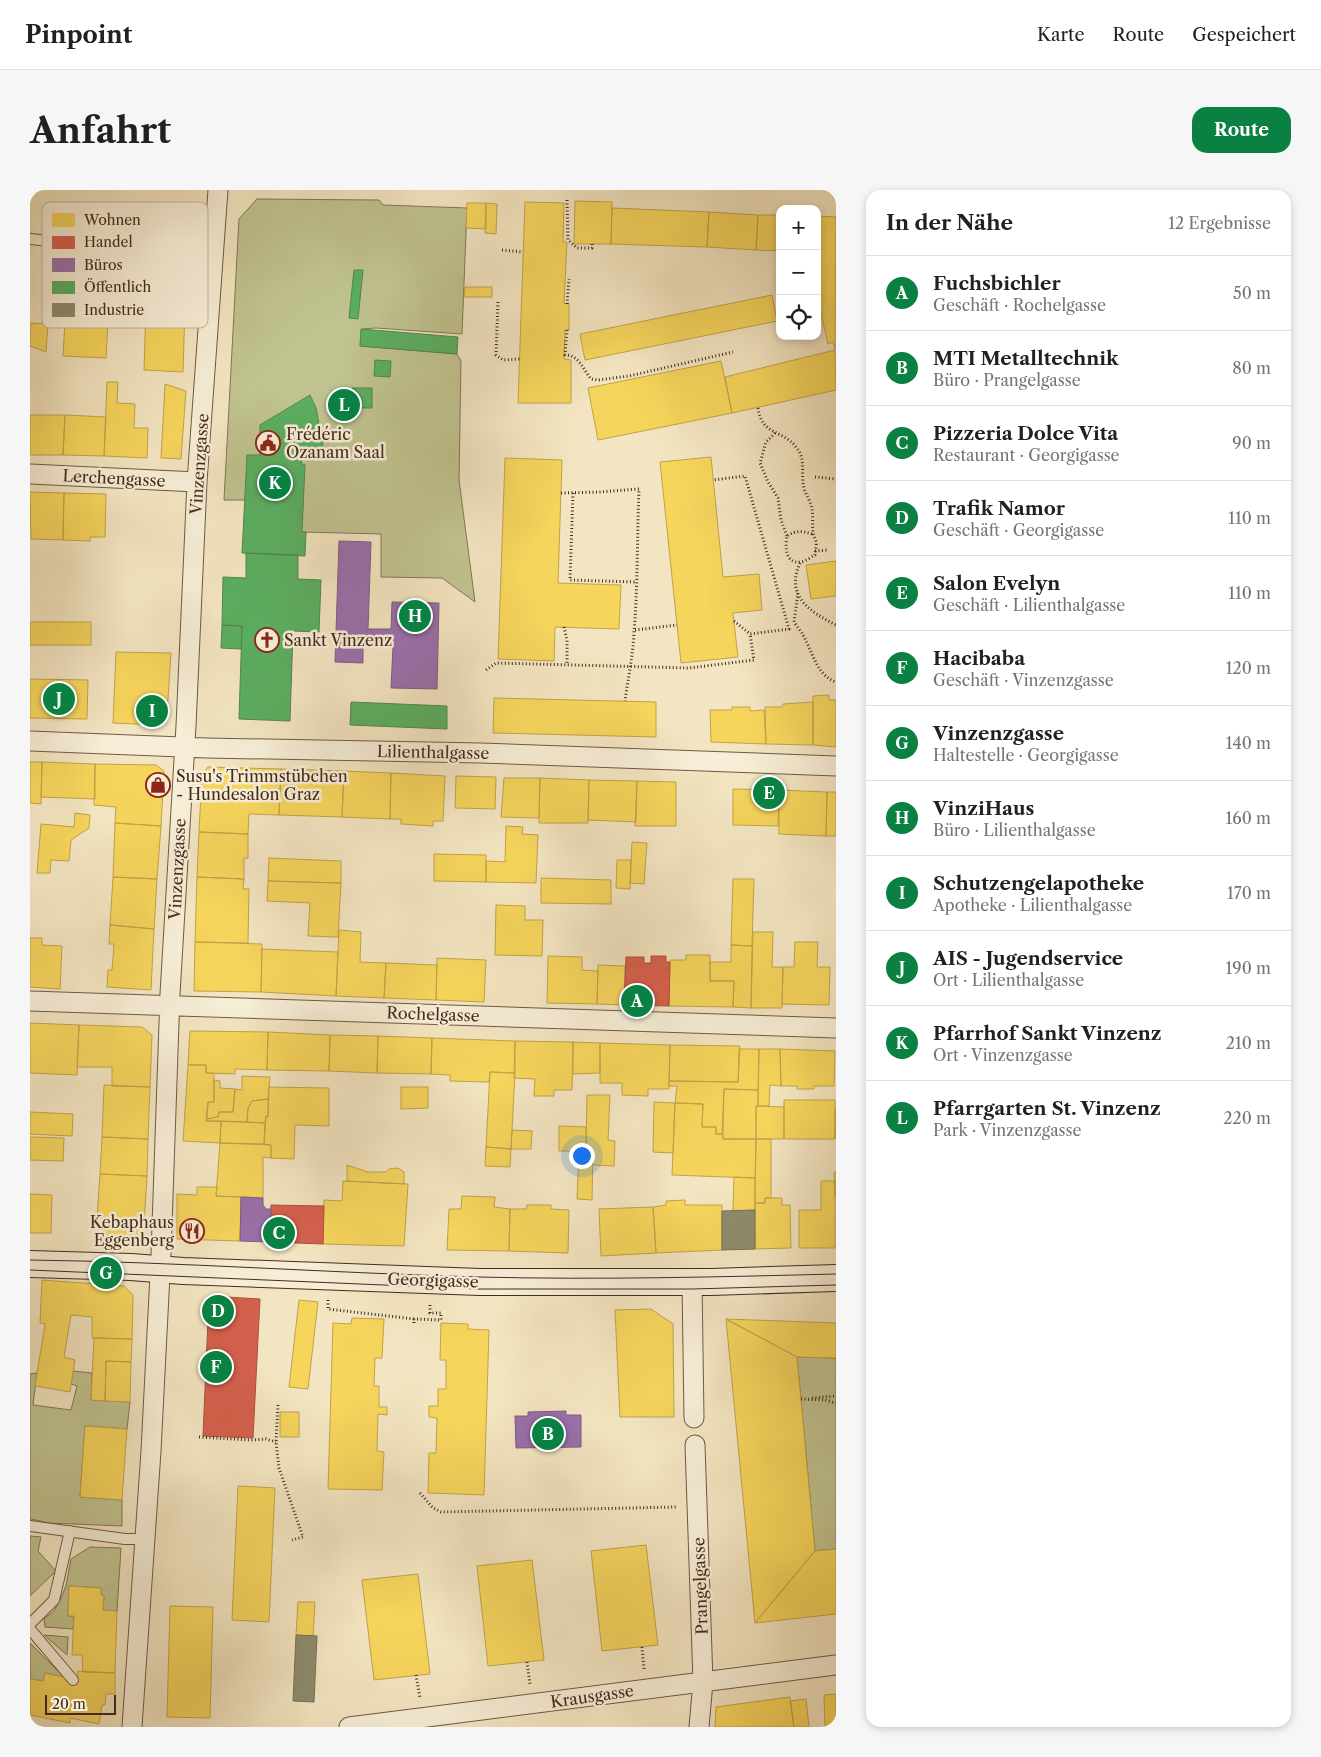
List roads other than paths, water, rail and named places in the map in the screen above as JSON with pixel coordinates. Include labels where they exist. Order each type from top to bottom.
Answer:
[{"type":"main road","name":"Georgigasse","points":[[30,1264],[480,1282],[590,1284],[836,1278]]},
{"type":"street","name":"Vinzenzgasse","points":[[132,1727],[145,1539],[160,1268],[169,1006],[197,482],[218,190]]},
{"type":"street","name":"Lerchengasse","points":[[30,474],[197,482]]},
{"type":"street","name":"Lilienthalgasse","points":[[30,742],[462,752],[836,766]]},
{"type":"street","name":"Rochelgasse","points":[[30,1001],[836,1028]]},
{"type":"street","points":[[692,1282],[694,1418]]},
{"type":"street","name":"Prangelgasse","points":[[695,1445],[703,1682],[698,1727]]},
{"type":"street","name":"Krausgasse","points":[[348,1727],[836,1665]]},
{"type":"lane","points":[[208,257],[213,258]]},
{"type":"lane","points":[[30,1526],[126,1539],[145,1539]]},
{"type":"lane","points":[[30,1624],[54,1600],[70,1531]]},
{"type":"lane","points":[[30,1629],[74,1680]]},
{"type":"tram line","points":[[30,1260],[524,1278],[658,1278],[836,1274]]},
{"type":"tram line","points":[[30,1270],[478,1289],[692,1289],[836,1285]]},
{"type":"place","name":"Pfarrgarten St. Vinzenz","points":[[344,405]]},
{"type":"place","name":"Frédéric Ozanam Saal","points":[[268,443]]},
{"type":"place","name":"Pfarrhof Sankt Vinzenz","points":[[275,483]]},
{"type":"place","name":"VinziHaus","points":[[415,616]]},
{"type":"place","name":"Sankt Vinzenz","points":[[267,640]]},
{"type":"place","name":"AIS - Jugendservice","points":[[59,699]]},
{"type":"place","name":"Schutzengelapotheke","points":[[152,711]]},
{"type":"place","name":"Susu's Trimmstübchen - Hundesalon Graz","points":[[158,785]]},
{"type":"place","name":"Salon Evelyn","points":[[769,793]]},
{"type":"place","name":"Fuchsbichler","points":[[637,1001]]},
{"type":"place","name":"Kebaphaus Eggenberg","points":[[192,1231]]},
{"type":"place","name":"Pizzeria Dolce Vita","points":[[279,1233]]},
{"type":"place","name":"Vinzenzgasse","points":[[106,1273]]},
{"type":"place","name":"Trafik Namor","points":[[218,1311]]},
{"type":"place","name":"Hacibaba","points":[[216,1367]]},
{"type":"place","name":"MTI Metalltechnik","points":[[548,1434]]}]
